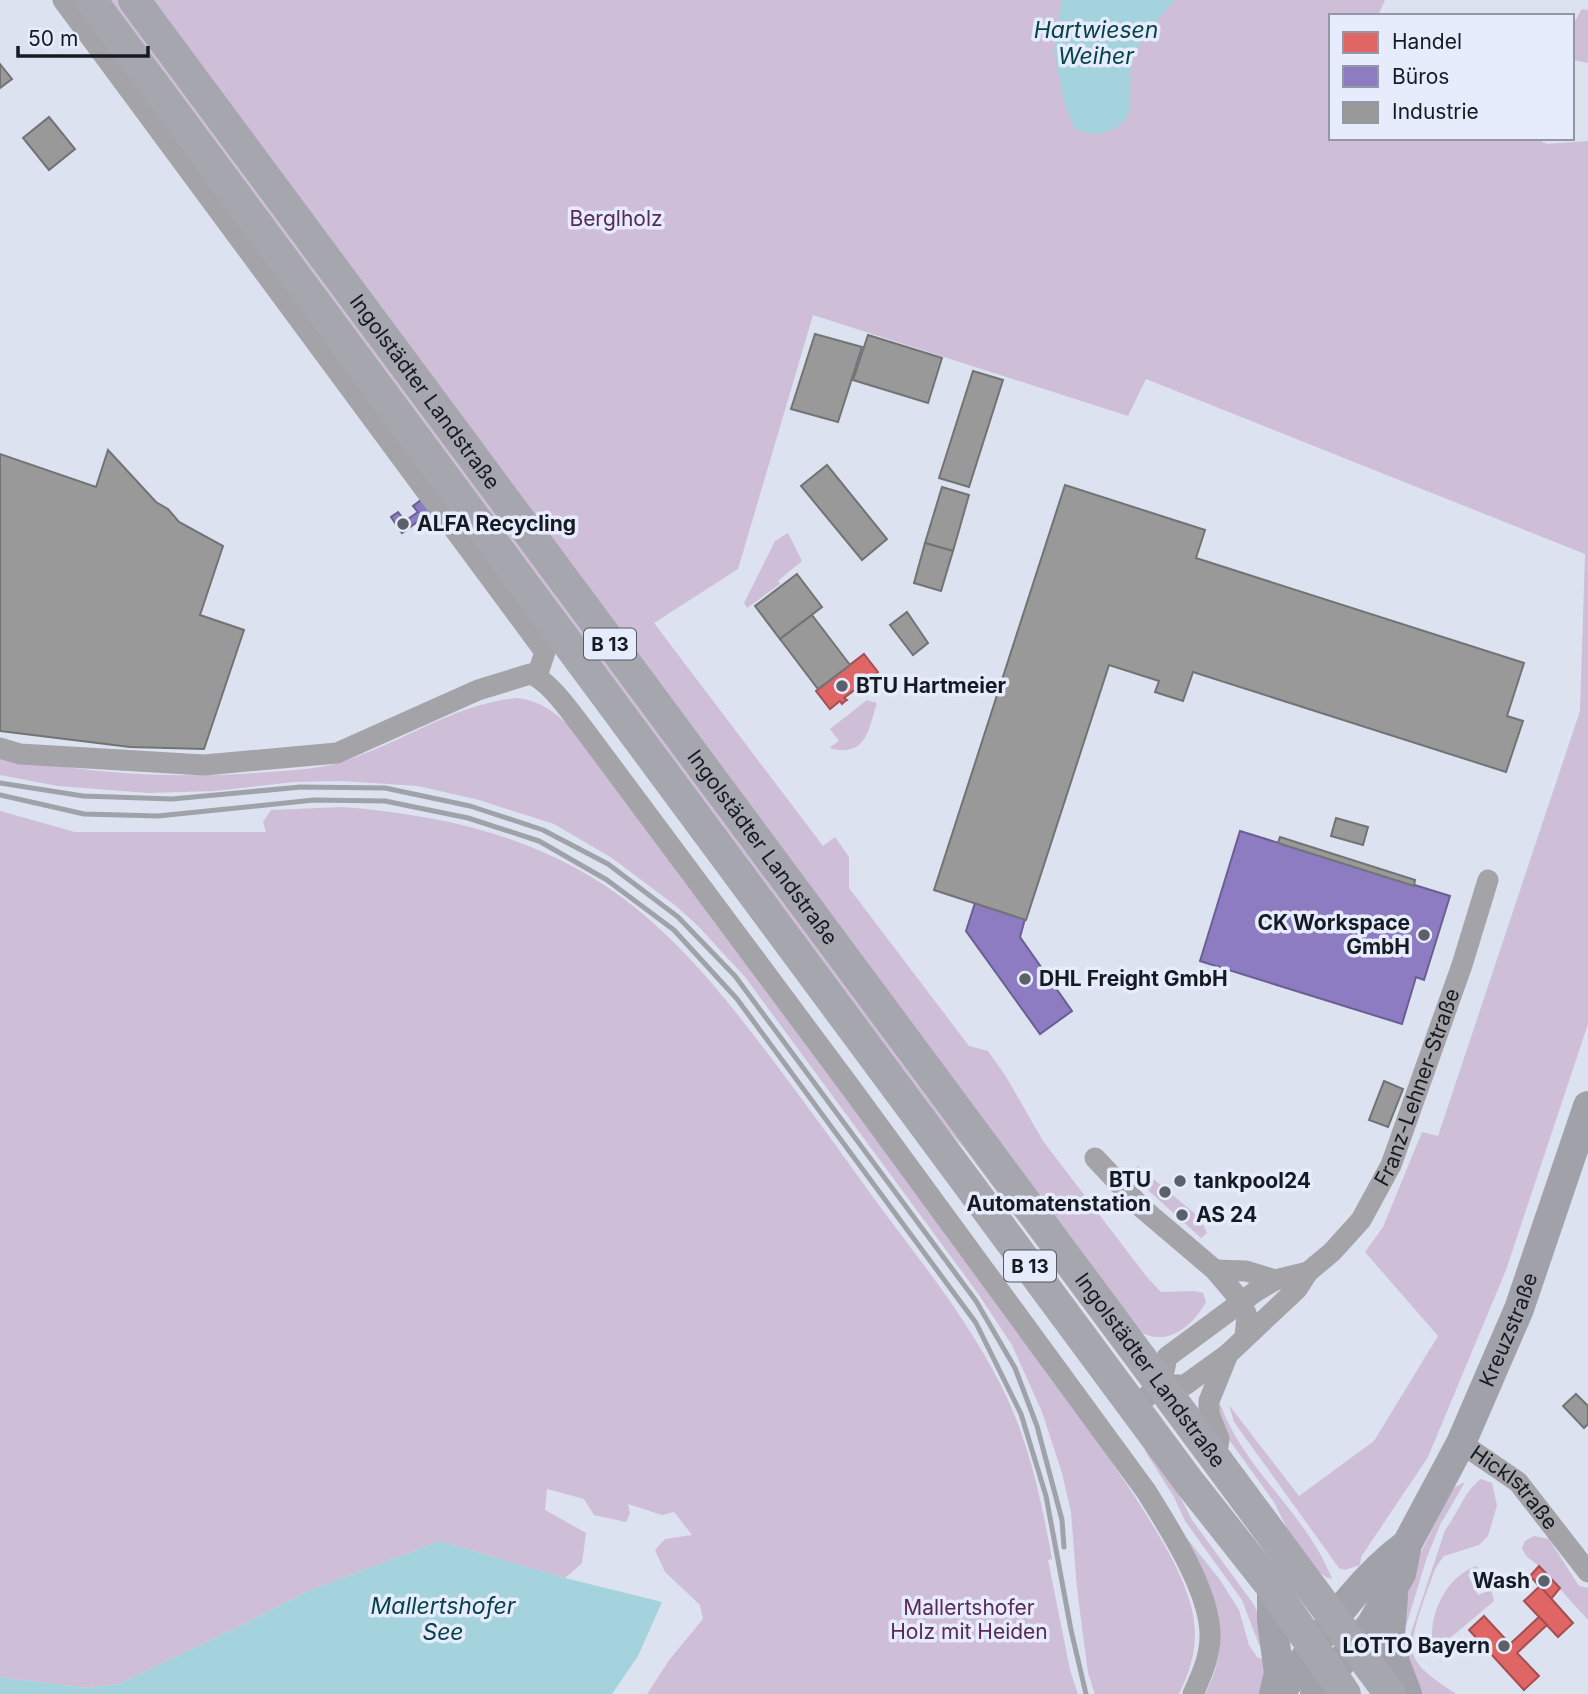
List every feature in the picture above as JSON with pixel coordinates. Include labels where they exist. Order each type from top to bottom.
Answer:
[{"type":"main road","name":"Ingolstädter Landstraße","points":[[91,0],[1189,1482],[1272,1587],[1314,1648],[1331,1688]]},
{"type":"main road","name":"Ingolstädter Landstraße","points":[[134,0],[1390,1694]]},
{"type":"main road","name":"Kreuzstraße","points":[[1331,1688],[1355,1645],[1393,1591],[1401,1574],[1407,1544],[1461,1443],[1519,1309],[1588,1106]]},
{"type":"main road","name":"Kreuzstraße","points":[[1277,1694],[1384,1560],[1407,1544]]},
{"type":"main road","points":[[1272,1587],[1272,1621],[1279,1673],[1277,1694]]},
{"type":"main road","name":"Kreuzstraße","points":[[1393,1591],[1390,1636],[1395,1663],[1407,1694]]},
{"type":"street","points":[[63,0],[545,652],[537,676]]},
{"type":"street","points":[[0,748],[20,754],[204,765],[337,753],[478,690],[530,674],[537,676],[562,702],[608,761],[871,1114],[1146,1491],[1174,1536],[1199,1590],[1206,1613],[1210,1632],[1206,1666],[1193,1694]]},
{"type":"street","name":"Franz-Lehner-Straße","points":[[1161,1385],[1185,1385],[1228,1354],[1297,1289],[1307,1272],[1332,1252],[1361,1220],[1391,1165],[1462,965],[1488,880]]},
{"type":"street","points":[[1095,1157],[1142,1208],[1215,1270],[1241,1301],[1247,1316],[1245,1336]]},
{"type":"street","name":"Franz-Lehner-Straße","points":[[1215,1270],[1246,1271],[1275,1280]]},
{"type":"street","name":"Franz-Lehner-Straße","points":[[1134,1407],[1161,1385],[1167,1357],[1241,1301],[1275,1280],[1307,1272]]},
{"type":"street","points":[[1275,1280],[1283,1302]]},
{"type":"street","points":[[1216,1460],[1219,1439],[1209,1414],[1209,1401],[1228,1354]]},
{"type":"street","name":"Hicklstraße","points":[[1461,1443],[1518,1482],[1588,1572]]},
{"type":"green space","points":[[102,0],[121,0],[1134,1372],[946,1128]]},
{"type":"green space","name":"Berglholz","points":[[147,0],[1385,0],[1379,14],[1329,14],[1329,140],[1538,140],[1547,144],[1588,141],[1588,1024],[1506,1270],[1428,1457],[1361,1557],[1360,1565],[1345,1570],[1339,1568],[1234,1422],[1229,1405],[1299,1496],[1374,1441],[1438,1336],[1365,1252],[1383,1227],[1422,1132],[1438,1136],[1580,711],[1585,554],[1146,379],[1128,416],[813,315],[738,569],[654,623],[823,846],[835,837],[849,857],[849,888],[969,1046],[988,1051],[1043,1141],[1146,1276],[1161,1292],[1203,1293],[1206,1302],[1200,1312],[1185,1328],[1176,1333],[1157,1337],[1136,1329]]},
{"type":"green space","points":[[1582,9],[1588,10],[1588,63],[1574,60],[1574,23]]},
{"type":"green space","points":[[788,533],[802,561],[778,581],[780,584],[747,608],[744,603],[775,541]]},
{"type":"green space","points":[[518,698],[535,702],[550,710],[575,732],[916,1189],[1130,1489],[1175,1564],[1192,1612],[1194,1647],[1189,1670],[1179,1694],[1095,1694],[1088,1673],[1077,1589],[1071,1512],[1062,1473],[1042,1412],[1012,1345],[977,1292],[745,977],[676,906],[612,858],[554,824],[479,800],[418,786],[341,781],[294,782],[215,791],[148,793],[58,786],[0,775],[0,755],[67,767],[134,774],[236,774],[317,767],[366,753],[473,707]]},
{"type":"green space","points":[[867,700],[877,703],[864,739],[853,749],[832,749],[830,747],[839,741],[830,729]]},
{"type":"green space","name":"Mallertshofer Holz mit Heiden","points":[[342,807],[411,815],[478,829],[511,839],[574,867],[604,885],[653,923],[697,966],[737,1014],[944,1293],[994,1372],[1016,1419],[1035,1478],[1052,1559],[1048,1560],[1070,1670],[1078,1694],[647,1694],[670,1659],[703,1619],[700,1605],[665,1572],[655,1550],[665,1539],[692,1535],[674,1512],[662,1515],[628,1504],[630,1513],[626,1522],[594,1515],[584,1499],[547,1489],[545,1510],[586,1533],[582,1563],[565,1578],[440,1541],[308,1591],[119,1684],[87,1688],[0,1677],[0,811],[75,832],[266,832],[263,822],[271,810]]},
{"type":"green space","points":[[1138,1166],[1200,1218],[1207,1233],[1201,1238],[1128,1172]]},
{"type":"green space","points":[[1217,1404],[1221,1406],[1245,1451],[1307,1534],[1332,1579],[1313,1568],[1289,1533],[1274,1502],[1222,1430]]},
{"type":"green space","points":[[1150,1447],[1169,1475],[1192,1520],[1252,1602],[1264,1624],[1266,1652],[1259,1645],[1242,1600],[1185,1521],[1174,1497],[1145,1451]]},
{"type":"green space","points":[[1481,1479],[1492,1483],[1497,1505],[1488,1536],[1479,1545],[1444,1556],[1436,1567],[1413,1639],[1412,1649],[1418,1663],[1433,1678],[1456,1694],[1418,1694],[1398,1640],[1409,1639],[1445,1530],[1470,1490]]},
{"type":"green space","points":[[1465,1482],[1440,1525],[1427,1557],[1406,1626],[1402,1629],[1403,1588],[1453,1488]]},
{"type":"green space","points":[[1534,1536],[1549,1539],[1579,1586],[1588,1588],[1588,1620],[1539,1566],[1526,1556],[1522,1548],[1525,1541]]},
{"type":"green space","points":[[1186,1537],[1220,1580],[1239,1610],[1249,1645],[1257,1657],[1270,1663],[1264,1694],[1205,1694],[1214,1673],[1220,1633],[1212,1595]]},
{"type":"green space","points":[[1477,1566],[1479,1570],[1468,1575],[1478,1595],[1491,1590],[1494,1601],[1449,1639],[1451,1652],[1436,1653],[1432,1628],[1440,1602],[1455,1579]]},
{"type":"water","name":"Hartwiesen Weiher","points":[[1062,0],[1175,0],[1140,45],[1132,63],[1129,111],[1120,125],[1110,130],[1092,134],[1074,128],[1064,102],[1054,51]]},
{"type":"water","name":"Mallertshofer See","points":[[440,1541],[565,1578],[662,1602],[638,1656],[612,1694],[0,1694],[0,1677],[87,1688],[119,1684],[308,1591]]},
{"type":"building: Handel","points":[[864,654],[878,672],[844,698],[847,700],[842,704],[840,701],[830,709],[816,691]]},
{"type":"building: Handel","name":"Wash","points":[[1539,1566],[1560,1588],[1551,1599],[1530,1576]]},
{"type":"building: Handel","points":[[1540,1586],[1573,1623],[1558,1637],[1524,1601]]},
{"type":"building: Handel","points":[[1484,1616],[1510,1644],[1539,1617],[1547,1625],[1517,1653],[1539,1676],[1524,1690],[1469,1630]]},
{"type":"building: Büros","points":[[421,500],[441,527],[434,531],[424,517],[402,533],[391,517],[398,512],[405,521],[418,512],[413,506]]},
{"type":"building: Büros","points":[[1240,831],[1450,896],[1424,980],[1416,977],[1402,1024],[1200,961]]},
{"type":"building: Büros","name":"DHL Freight GmbH","points":[[975,903],[1025,919],[1020,937],[1072,1011],[1040,1034],[966,931]]},
{"type":"building: Industrie","points":[[0,64],[12,79],[0,88]]},
{"type":"building: Industrie","points":[[49,117],[75,149],[49,170],[23,138]]},
{"type":"building: Industrie","points":[[815,334],[862,347],[838,422],[791,409]]},
{"type":"building: Industrie","points":[[868,335],[942,358],[928,403],[853,380]]},
{"type":"building: Industrie","points":[[973,371],[1003,380],[969,487],[939,478]]},
{"type":"building: Industrie","points":[[108,450],[156,502],[168,509],[179,522],[223,546],[200,615],[244,630],[204,749],[130,747],[0,731],[0,454],[96,487]]},
{"type":"building: Industrie","points":[[827,465],[887,539],[862,560],[801,486]]},
{"type":"building: Industrie","points":[[1065,485],[1205,530],[1196,558],[1524,663],[1507,716],[1523,721],[1506,772],[1193,672],[1183,701],[1155,692],[1159,681],[1109,665],[1026,920],[934,890]]},
{"type":"building: Industrie","points":[[942,487],[969,495],[953,551],[925,543]]},
{"type":"building: Industrie","points":[[925,543],[953,551],[941,591],[914,583]]},
{"type":"building: Industrie","points":[[797,574],[822,607],[780,639],[755,606]]},
{"type":"building: Industrie","points":[[907,612],[928,643],[913,655],[890,625]]},
{"type":"building: Industrie","points":[[812,615],[850,665],[818,689],[780,639]]},
{"type":"building: Industrie","points":[[1336,818],[1368,827],[1363,845],[1331,836]]},
{"type":"building: Industrie","points":[[1280,837],[1415,880],[1414,886],[1278,843]]},
{"type":"building: Industrie","points":[[1384,1081],[1403,1089],[1388,1127],[1369,1120]]},
{"type":"building: Industrie","points":[[1576,1394],[1588,1406],[1588,1424],[1584,1428],[1563,1406]]},
{"type":"railway","points":[[0,783],[83,796],[172,799],[301,787],[385,788],[470,806],[543,830],[608,864],[678,917],[735,976],[976,1301],[1015,1368],[1037,1426],[1062,1520],[1064,1547]]},
{"type":"railway","points":[[0,795],[84,814],[158,816],[314,800],[385,801],[468,818],[539,841],[607,880],[674,930],[737,999],[976,1323],[1021,1414],[1046,1496],[1086,1694]]},
{"type":"place","name":"ALFA Recycling","points":[[403,524]]},
{"type":"place","name":"BTU Hartmeier","points":[[842,686]]},
{"type":"place","name":"CK Workspace GmbH","points":[[1424,935]]},
{"type":"place","name":"DHL Freight GmbH","points":[[1025,979]]},
{"type":"place","name":"tankpool24","points":[[1180,1181]]},
{"type":"place","name":"BTU Automatenstation","points":[[1165,1192]]},
{"type":"place","name":"AS 24","points":[[1182,1215]]},
{"type":"place","name":"Wash","points":[[1544,1581]]},
{"type":"place","name":"LOTTO Bayern","points":[[1504,1646]]}]
